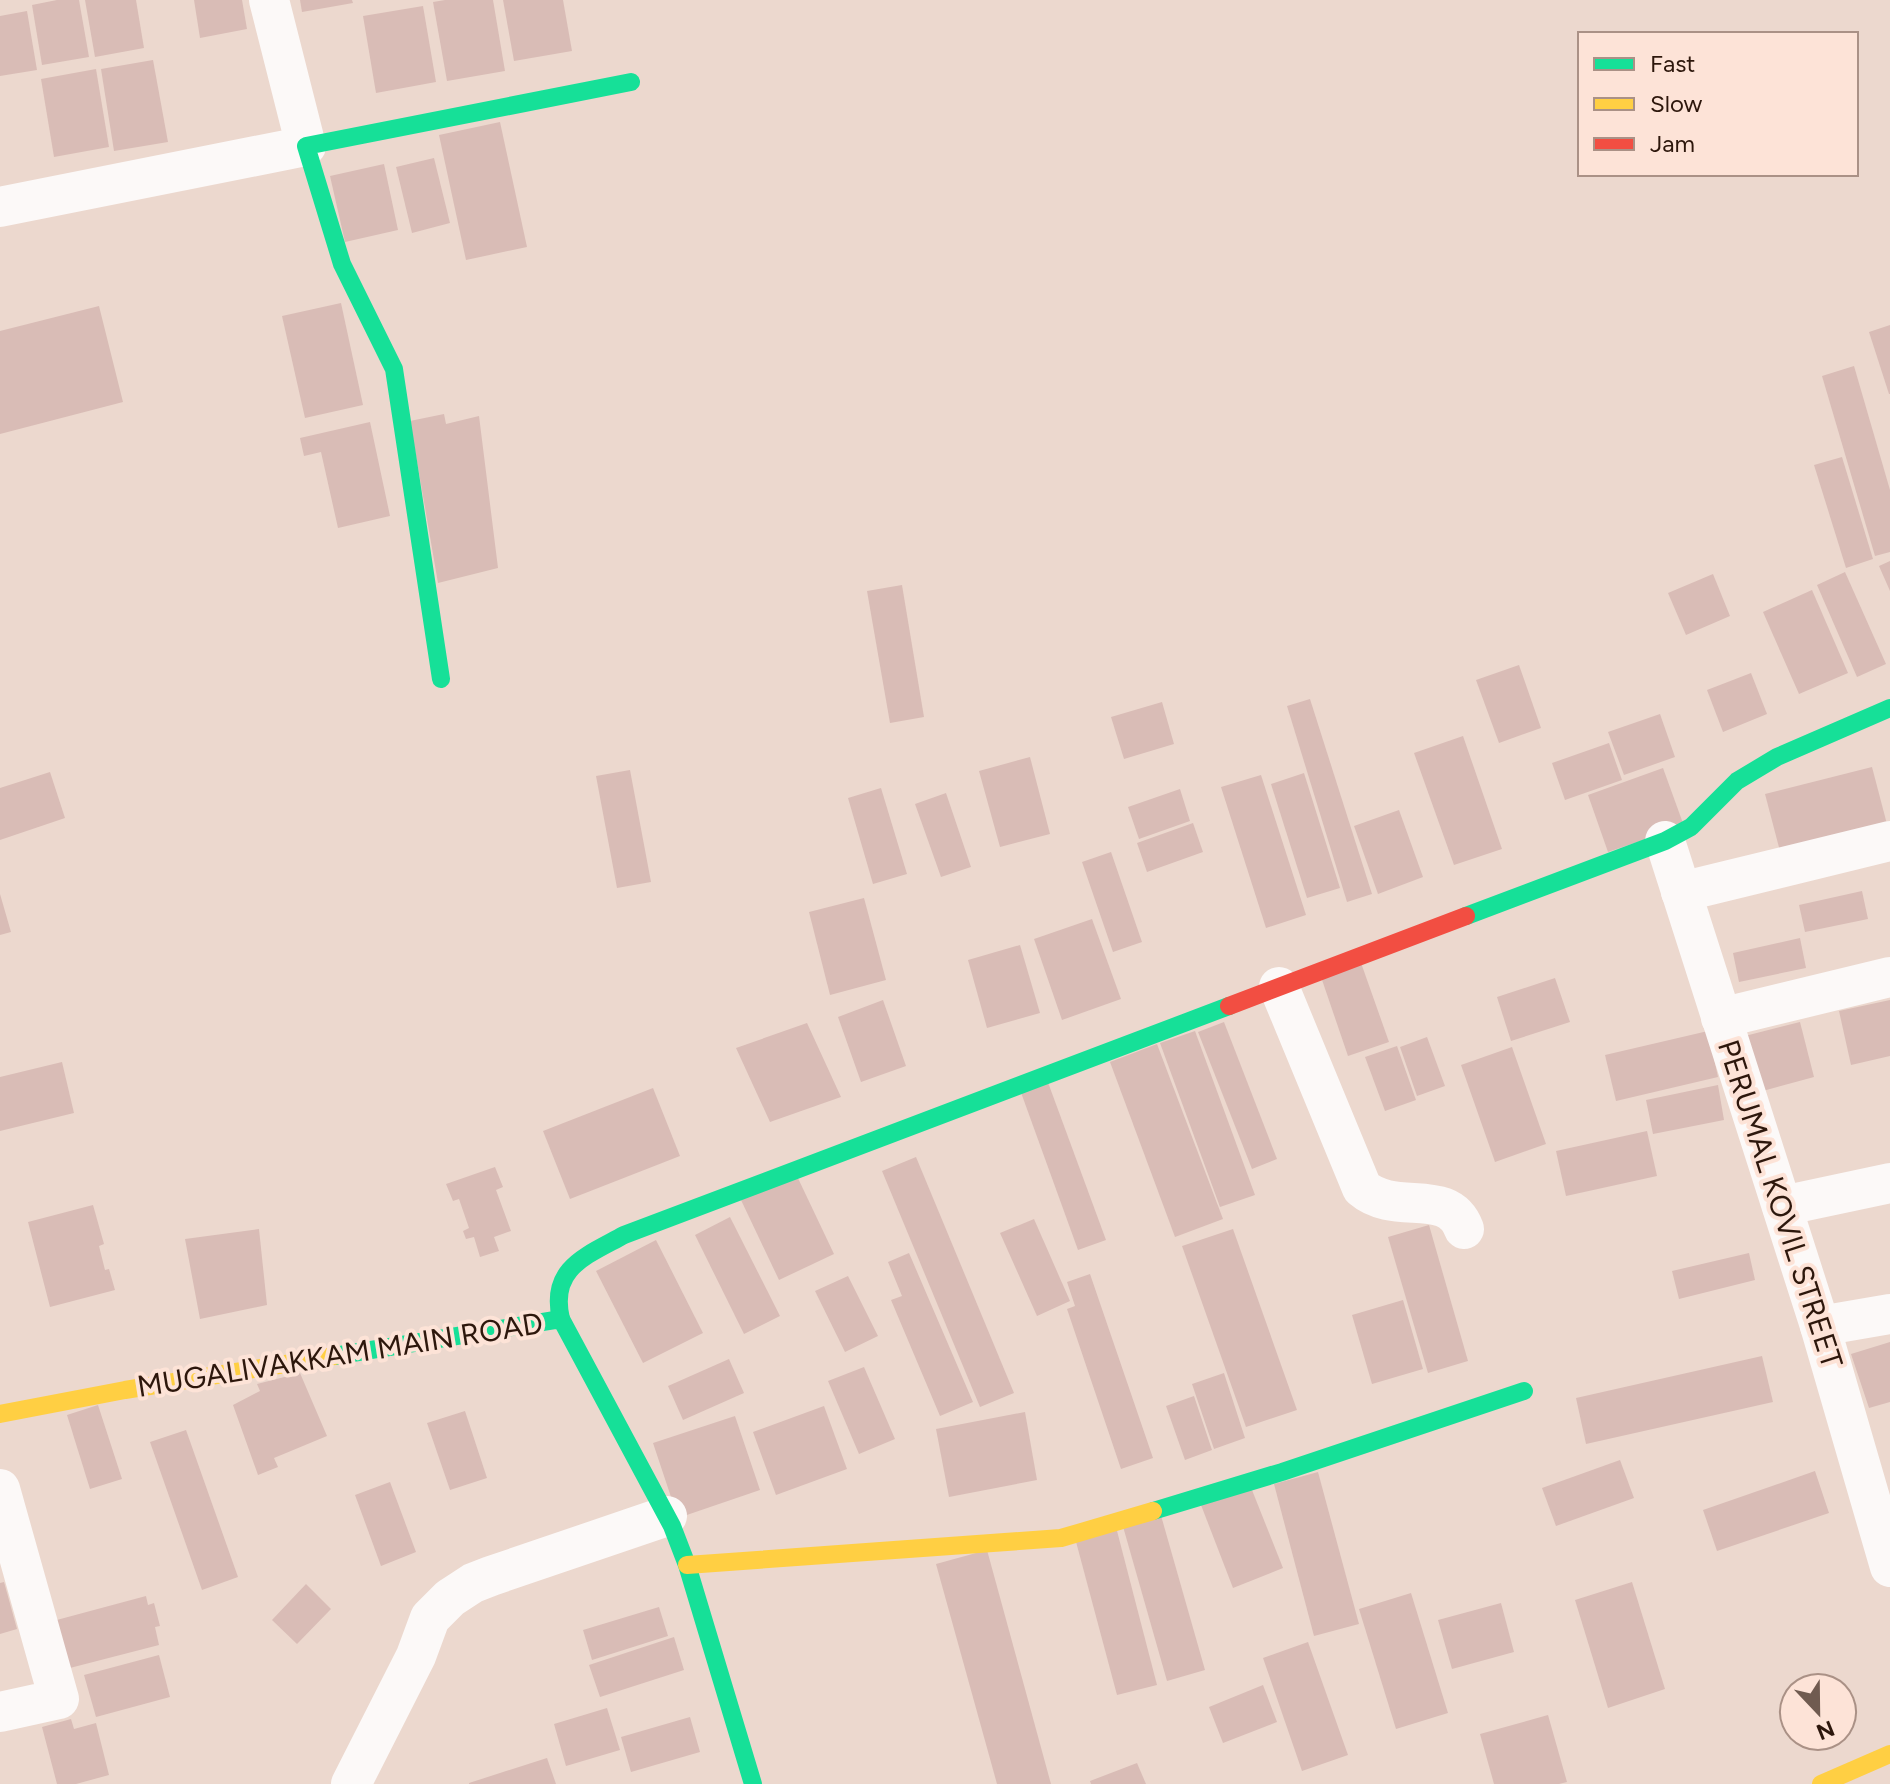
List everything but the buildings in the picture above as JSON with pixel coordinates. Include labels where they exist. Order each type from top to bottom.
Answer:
[{"type":"street","points":[[269,0],[306,146],[342,264],[394,369],[441,679]]},
{"type":"street","points":[[0,207],[631,82]]},
{"type":"street","points":[[561,1319],[557,1299],[564,1278],[583,1258],[624,1235],[1665,841],[1691,827],[1737,781],[1777,757],[1890,708]]},
{"type":"street","name":"PERUMAL KOVIL STREET","points":[[1665,841],[1820,1326],[1890,1567]]},
{"type":"street","points":[[1681,892],[1890,841]]},
{"type":"street","points":[[1721,1018],[1890,977]]},
{"type":"street","points":[[1279,987],[1362,1188],[1373,1197],[1389,1202],[1447,1207],[1459,1215],[1464,1229]]},
{"type":"street","points":[[1782,1206],[1890,1183]]},
{"type":"street","points":[[1820,1326],[1890,1314]]},
{"type":"street","name":"MUGALIVAKKAM MAIN ROAD","points":[[0,1414],[125,1390],[561,1319],[667,1516],[687,1565],[753,1784]]},
{"type":"street","points":[[687,1565],[1061,1538],[1282,1472],[1524,1391]]},
{"type":"street","points":[[0,1489],[59,1699],[0,1712]]},
{"type":"street","points":[[351,1784],[416,1656],[430,1618],[450,1598],[491,1576],[667,1516]]},
{"type":"street","points":[[1821,1784],[1890,1754]]},
{"type":"traffic: fast","points":[[441,679],[394,369],[342,264],[306,146],[631,82]]},
{"type":"traffic: fast","points":[[1466,916],[1665,841],[1691,827],[1737,781],[1777,757],[1890,708]]},
{"type":"traffic: fast","points":[[561,1319],[560,1287],[566,1276],[584,1257],[624,1235],[1229,1006]]},
{"type":"traffic: fast","points":[[334,1356],[561,1319],[672,1526],[687,1565],[753,1784]]},
{"type":"traffic: fast","points":[[1153,1511],[1282,1472],[1524,1391]]},
{"type":"traffic: slow","points":[[0,1414],[334,1356]]},
{"type":"traffic: slow","points":[[687,1565],[1061,1538],[1153,1511]]},
{"type":"traffic: slow","points":[[1821,1784],[1890,1754]]},
{"type":"traffic: jam","points":[[1229,1006],[1466,916]]}]
